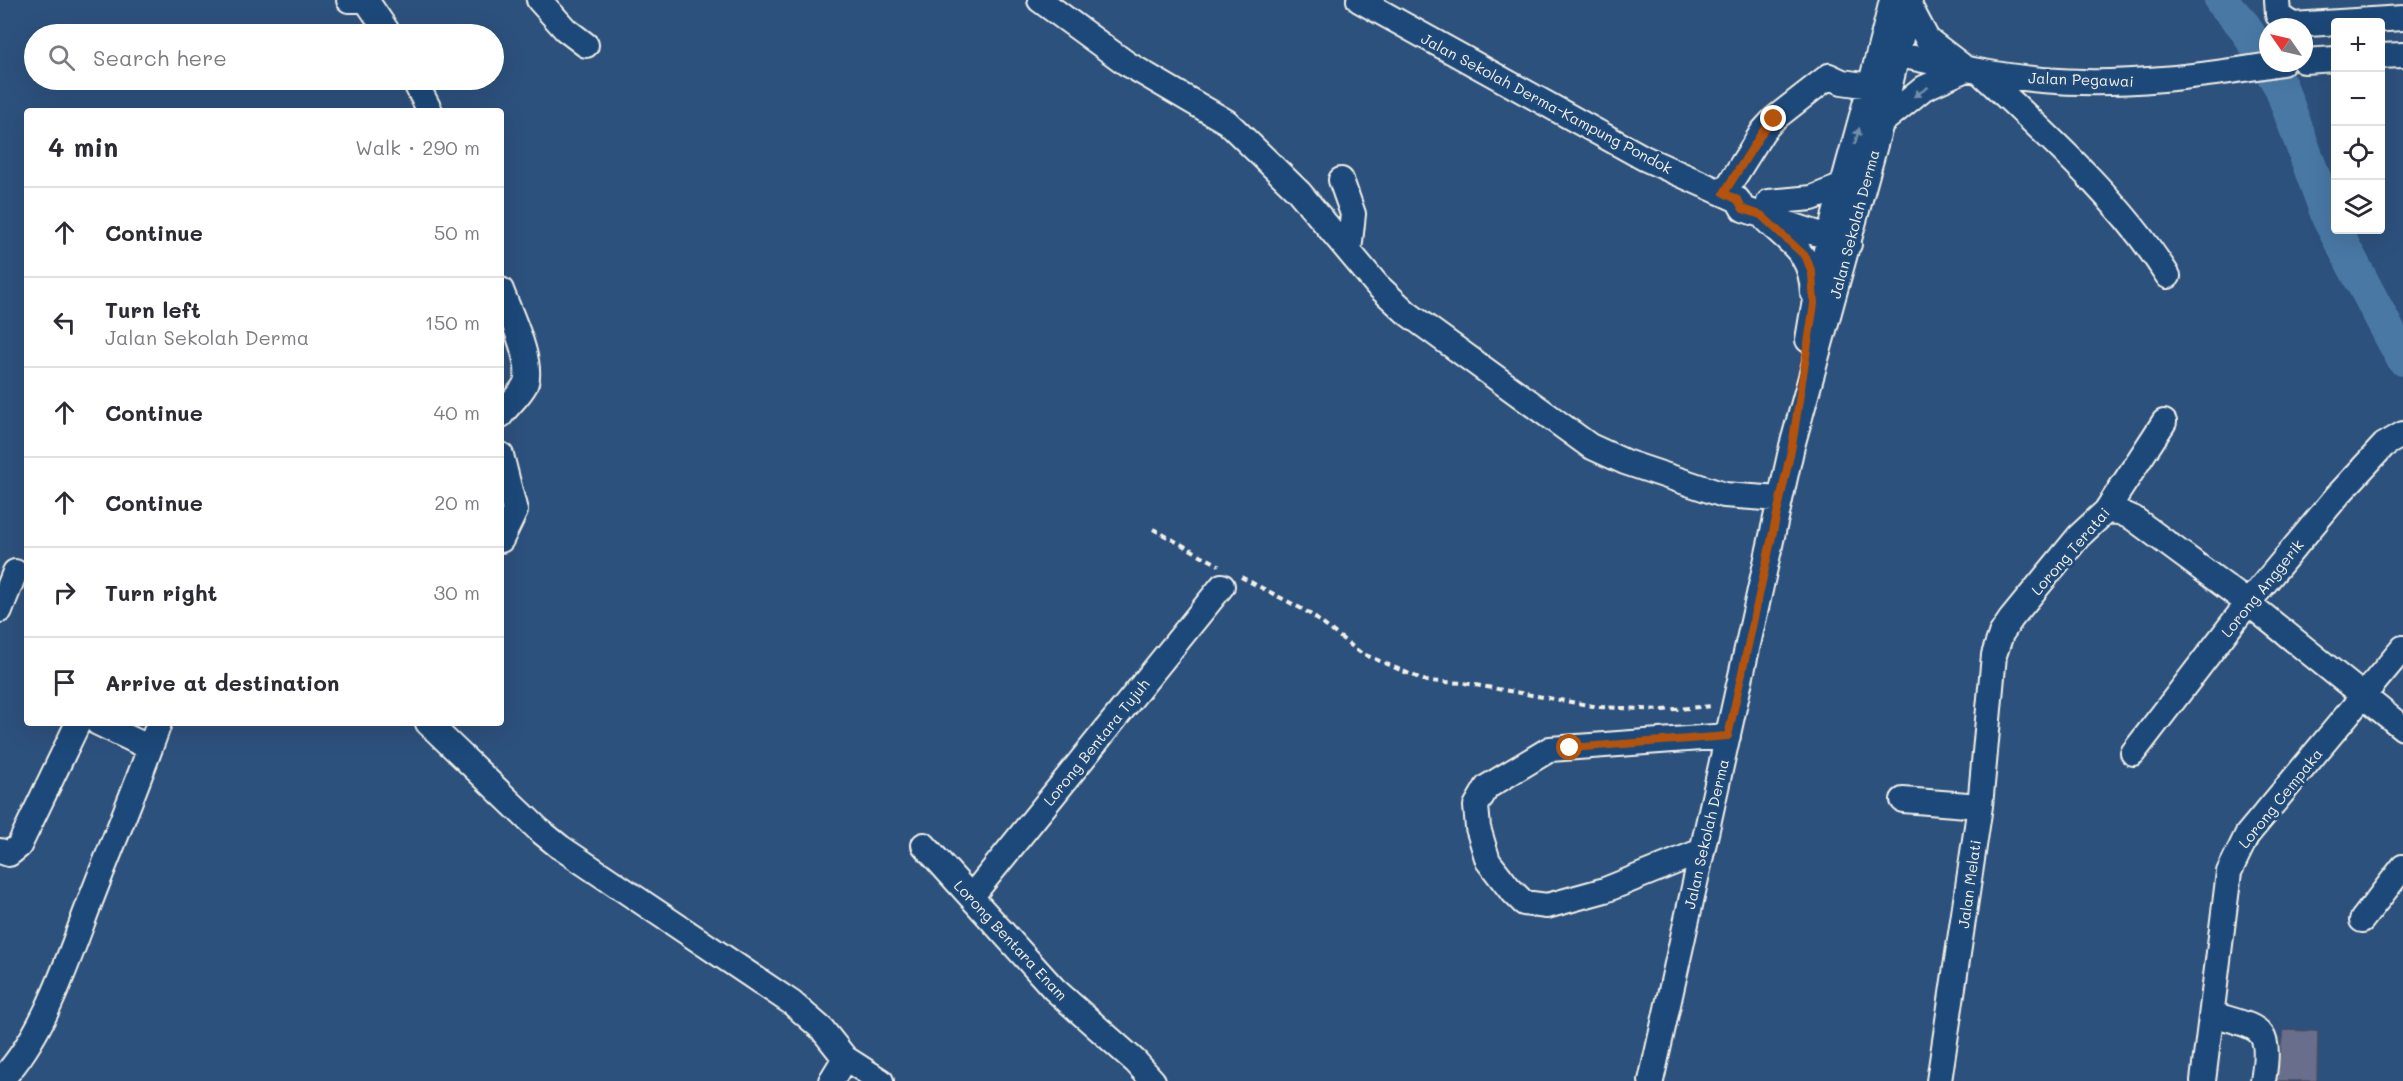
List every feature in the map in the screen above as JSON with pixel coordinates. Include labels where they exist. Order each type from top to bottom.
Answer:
[{"type":"street","points":[[349,0],[366,0],[382,24]]},
{"type":"street","points":[[539,0],[565,29],[586,45]]},
{"type":"street","points":[[1041,0],[1126,63],[1227,122],[1299,192],[1377,285],[1407,313],[1590,446],[1625,462],[1724,495],[1780,499]]},
{"type":"street","name":"Jalan Sekolah Derma-Kampung Pondok","points":[[1359,0],[1644,158],[1731,197],[1745,196],[1765,209],[1842,233]]},
{"type":"street","points":[[2277,0],[2278,15],[2292,25],[2331,23]]},
{"type":"street","points":[[1903,2],[1927,39],[1973,71],[2034,122],[2106,196],[2139,234],[2169,276]]},
{"type":"street","name":"Jalan Sekolah Derma","points":[[1792,446],[1814,304],[1881,123],[1889,52],[1903,2]]},
{"type":"street","points":[[2385,20],[2403,18]]},
{"type":"street","name":"Jalan Sekolah Derma","points":[[1651,1081],[1780,499],[1842,233],[1843,186],[1871,86],[1889,52]]},
{"type":"street","name":"Jalan Pegawai","points":[[1889,52],[1973,71],[2042,80],[2131,82],[2259,67]]},
{"type":"street","points":[[2385,56],[2403,55]]},
{"type":"street","points":[[2313,60],[2331,59]]},
{"type":"street","points":[[1881,123],[1924,88],[1973,71]]},
{"type":"street","points":[[1731,197],[1763,131],[1774,119],[1829,75],[1842,82],[1871,86]]},
{"type":"street","points":[[419,90],[428,108]]},
{"type":"street","points":[[1341,180],[1353,214],[1349,251]]},
{"type":"street","points":[[1814,304],[1812,273],[1806,257],[1765,209],[1812,198],[1843,186]]},
{"type":"street","points":[[504,299],[526,361],[527,376],[525,385],[504,411]]},
{"type":"street","name":"Lorong Teratai","points":[[1990,686],[1994,655],[2001,634],[2079,536],[2106,511],[2164,422]]},
{"type":"street","name":"Lorong Anggerik","points":[[2133,753],[2248,603],[2338,495],[2384,445],[2403,434]]},
{"type":"street","points":[[504,467],[515,511],[504,534]]},
{"type":"street","points":[[2106,511],[2119,512],[2133,518],[2248,603],[2403,728]]},
{"type":"street","points":[[0,610],[15,572]]},
{"type":"street","name":"Lorong Bentara Tujuh","points":[[971,897],[1228,577]]},
{"type":"street","name":"Lorong Cempaka","points":[[2203,1081],[2229,872],[2236,853],[2247,835],[2403,648]]},
{"type":"street","name":"Jalan Melati","points":[[1939,1081],[1980,806],[1990,686]]},
{"type":"street","points":[[0,851],[9,854],[20,846],[77,726]]},
{"type":"street","points":[[104,726],[150,748]]},
{"type":"street","points":[[0,1081],[27,1049],[36,1031],[70,954],[158,726]]},
{"type":"street","points":[[431,726],[539,830],[581,862],[792,1003],[822,1029],[845,1058],[881,1081]]},
{"type":"street","points":[[1702,851],[1605,890],[1547,906],[1524,903],[1488,861],[1476,806],[1487,787],[1550,748],[1728,736]]},
{"type":"street","points":[[1903,800],[1980,806]]},
{"type":"street","name":"Lorong Bentara Enam","points":[[924,846],[1054,989],[1136,1062],[1153,1081]]},
{"type":"street","points":[[2362,920],[2403,867]]},
{"type":"street","points":[[2212,1014],[2254,1027],[2262,1033],[2267,1055],[2263,1081]]},
{"type":"street","points":[[831,1081],[845,1058]]},
{"type":"path","points":[[1153,529],[1228,577],[1305,611],[1361,653],[1426,681],[1464,683],[1599,706],[1663,710],[1735,704]]},
{"type":"building","points":[[2283,1030],[2318,1031],[2317,1081],[2276,1081]]},
{"type":"waterway","points":[[2221,0],[2244,26],[2281,87],[2329,219],[2403,359]]},
{"type":"route","points":[[1570,748],[1702,740],[1728,736],[1792,446],[1814,304],[1812,273],[1806,257],[1761,215],[1743,209],[1738,200],[1724,193],[1763,131],[1774,119]]}]
